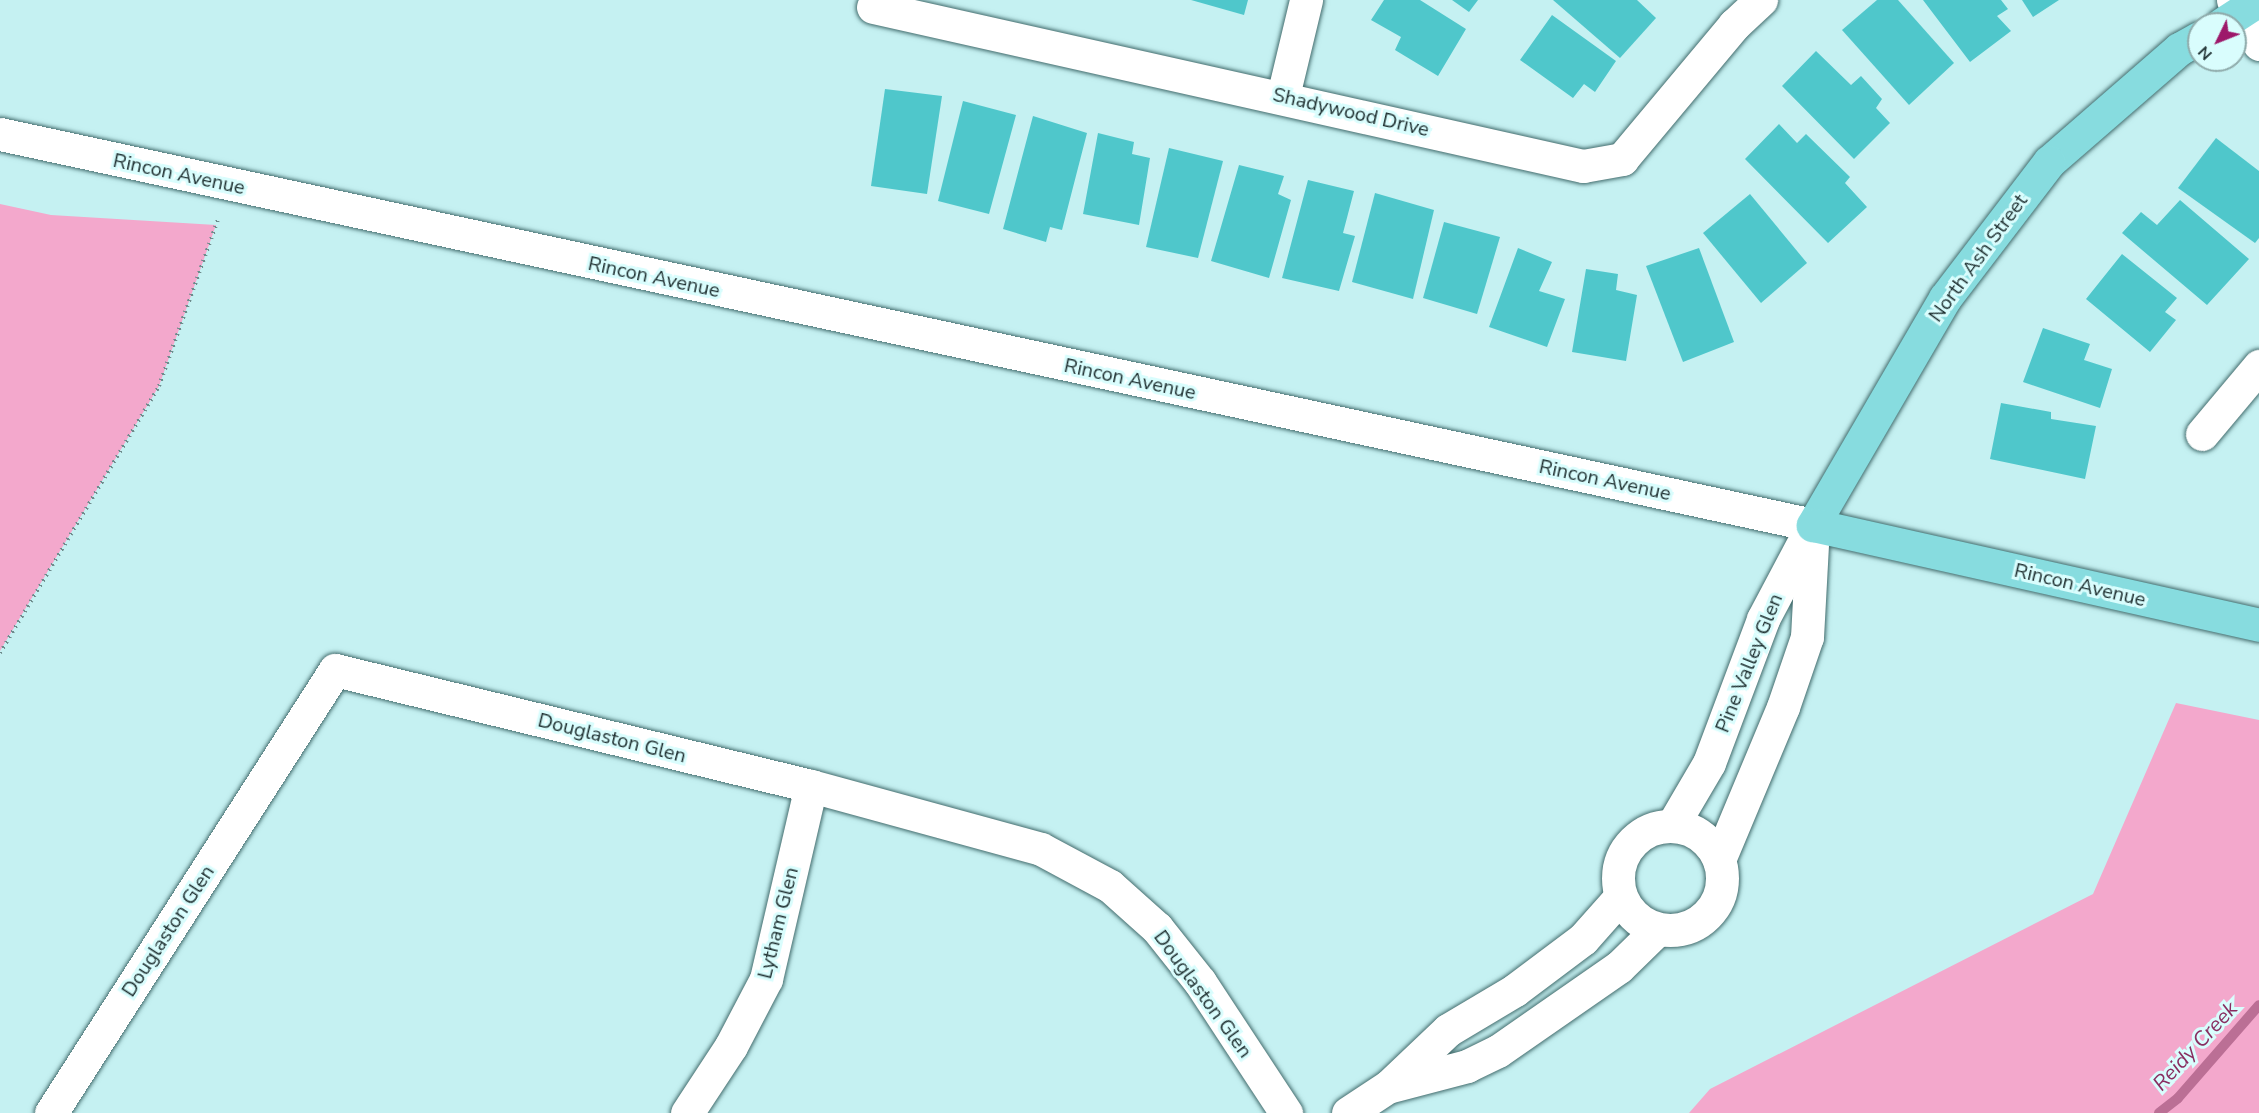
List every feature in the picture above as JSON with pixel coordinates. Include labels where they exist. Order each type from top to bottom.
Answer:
[{"type":"main road","name":"North Ash Street","points":[[1813,525],[1945,298],[2049,162],[2187,45]]},
{"type":"main road","name":"Rincon Avenue","points":[[1813,525],[2259,625]]},
{"type":"street","points":[[1283,96],[1306,0]]},
{"type":"street","name":"Shadywood Drive","points":[[873,7],[1283,96],[1583,166],[1622,159],[1734,25],[1761,0]]},
{"type":"street","points":[[2238,9],[2259,44]]},
{"type":"street","name":"Rincon Avenue","points":[[0,134],[1813,525]]},
{"type":"street","points":[[2202,434],[2259,366]]},
{"type":"street","name":"Pine Valley Glen","points":[[1672,826],[1709,763],[1763,619],[1813,525]]},
{"type":"street","name":"Pine Valley Glen","points":[[1658,929],[1690,926],[1709,912],[1721,891],[1719,860],[1783,707],[1807,637],[1813,525]]},
{"type":"street","name":"Douglaston Glen","points":[[51,1113],[335,670],[811,786],[1041,849],[1110,886],[1157,928],[1200,982],[1286,1113]]},
{"type":"street","name":"Lytham Glen","points":[[687,1113],[731,1047],[766,979],[811,786]]},
{"type":"street","points":[[1389,1086],[1467,1066],[1498,1051],[1619,967],[1658,929],[1636,917],[1621,896],[1620,862],[1627,847],[1655,828],[1672,826],[1701,836],[1719,860]]},
{"type":"street","points":[[1348,1113],[1389,1086],[1448,1030],[1515,990],[1583,939],[1621,896]]},
{"type":"path","points":[[0,653],[159,386],[230,185]]},
{"type":"shaded area","points":[[0,204],[51,215],[216,225],[159,386],[0,651]]},
{"type":"shaded area","points":[[2176,703],[2259,720],[2259,1113],[1689,1113],[1710,1089],[2093,894]]},
{"type":"building","points":[[1191,0],[1248,0],[1244,15]]},
{"type":"building","points":[[1384,0],[1420,0],[1466,29],[1438,76],[1395,50],[1401,37],[1371,20]]},
{"type":"building","points":[[1452,0],[1478,0],[1469,12]]},
{"type":"building","points":[[1553,0],[1637,0],[1656,18],[1620,58]]},
{"type":"building","points":[[1877,0],[1898,0],[1954,63],[1909,105],[1842,30]]},
{"type":"building","points":[[1923,0],[2001,0],[2008,9],[1997,16],[2011,31],[1970,62]]},
{"type":"building","points":[[2022,0],[2059,0],[2033,17]]},
{"type":"building","points":[[1552,15],[1616,61],[1595,92],[1584,84],[1573,98],[1520,60]]},
{"type":"building","points":[[1816,51],[1851,85],[1861,76],[1882,99],[1876,108],[1890,123],[1854,159],[1782,86]]},
{"type":"building","points":[[885,89],[942,96],[927,194],[871,186]]},
{"type":"building","points":[[963,101],[1016,115],[989,214],[938,201]]},
{"type":"building","points":[[1033,116],[1087,133],[1062,230],[1050,227],[1046,242],[1003,229]]},
{"type":"building","points":[[1779,124],[1797,143],[1806,134],[1850,177],[1845,183],[1867,207],[1828,243],[1745,159]]},
{"type":"building","points":[[1098,133],[1134,142],[1132,154],[1150,158],[1139,225],[1083,214]]},
{"type":"building","points":[[2216,138],[2259,171],[2259,238],[2255,243],[2178,188]]},
{"type":"building","points":[[1169,148],[1223,161],[1198,258],[1146,247]]},
{"type":"building","points":[[1239,165],[1284,176],[1278,194],[1291,200],[1269,278],[1211,261]]},
{"type":"building","points":[[1308,180],[1354,191],[1343,233],[1355,236],[1339,291],[1282,278]]},
{"type":"building","points":[[1375,193],[1434,210],[1413,299],[1352,282]]},
{"type":"building","points":[[1750,194],[1807,263],[1761,303],[1703,233]]},
{"type":"building","points":[[2180,200],[2249,259],[2207,305],[2122,233],[2141,212],[2157,225]]},
{"type":"building","points":[[1444,222],[1500,237],[1477,314],[1423,298]]},
{"type":"building","points":[[1518,248],[1552,262],[1539,291],[1565,299],[1547,347],[1489,327]]},
{"type":"building","points":[[1699,248],[1734,342],[1683,362],[1646,266]]},
{"type":"building","points":[[2122,254],[2177,298],[2165,312],[2176,320],[2150,352],[2086,299]]},
{"type":"building","points":[[1586,269],[1618,274],[1616,290],[1637,295],[1626,361],[1572,352]]},
{"type":"building","points":[[2043,328],[2090,344],[2084,360],[2112,369],[2100,408],[2023,382]]},
{"type":"building","points":[[2001,403],[2051,412],[2051,419],[2096,426],[2085,479],[1990,459]]},
{"type":"waterway","name":"Reidy Creek","points":[[2159,1113],[2178,1098],[2259,1005]]}]
